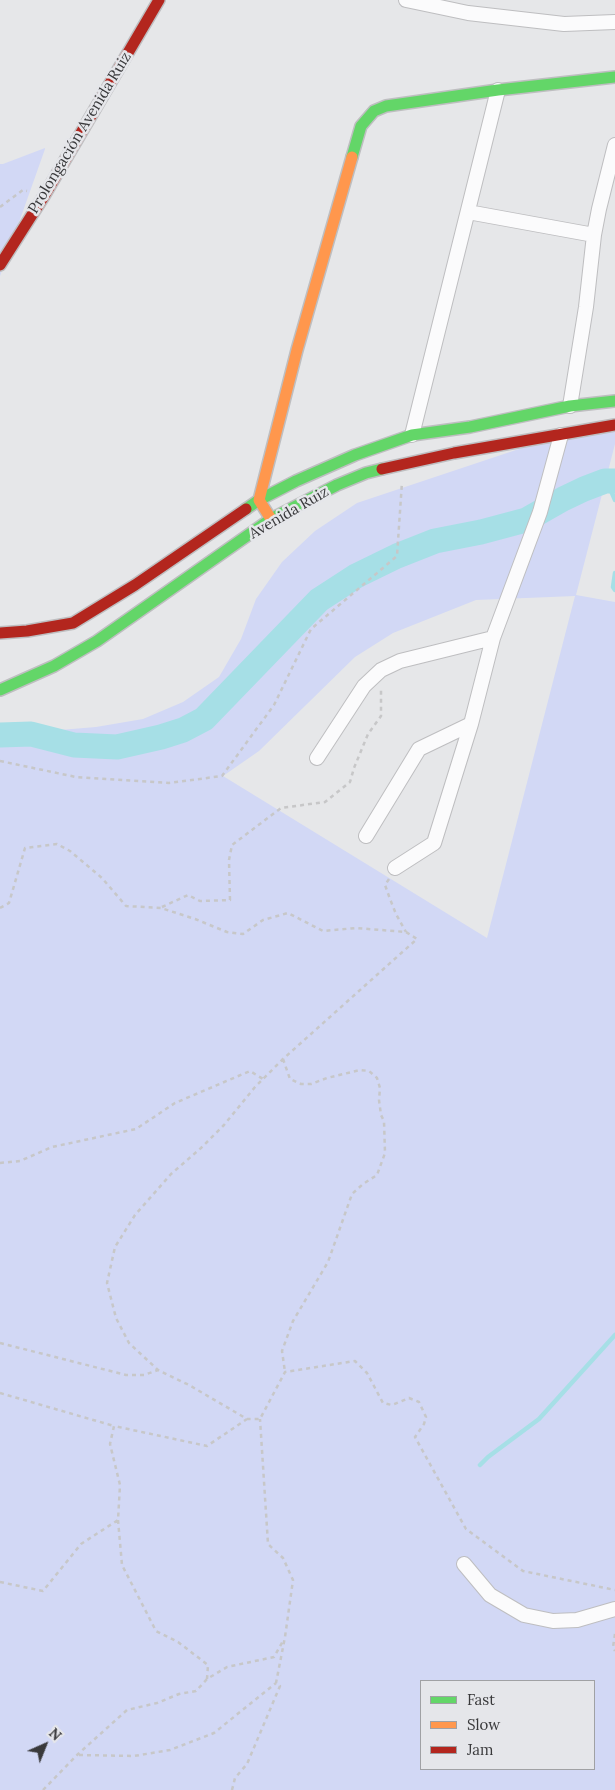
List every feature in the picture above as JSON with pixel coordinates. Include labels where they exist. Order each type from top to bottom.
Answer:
[{"type":"street","name":"Prolongación Avenida Ruiz","points":[[0,265],[44,196],[160,0]]},
{"type":"street","points":[[406,0],[468,12],[564,24],[615,22]]},
{"type":"street","points":[[271,519],[259,500],[297,350],[361,126],[374,111],[386,106],[498,90],[615,77]]},
{"type":"street","points":[[412,435],[498,90]]},
{"type":"street","points":[[570,406],[586,307],[594,235],[615,144]]},
{"type":"street","points":[[468,212],[594,235]]},
{"type":"street","name":"Avenida Ruiz","points":[[0,633],[27,631],[72,623],[135,585],[259,500],[296,480],[356,455],[412,435],[470,426],[570,406],[615,400]]},
{"type":"street","name":"Avenida Ruiz","points":[[0,690],[54,666],[97,641],[271,519],[337,485],[366,473],[454,453],[615,425]]},
{"type":"street","points":[[395,868],[434,843],[471,724],[493,638],[540,512],[561,435]]},
{"type":"street","points":[[317,758],[364,686],[381,670],[400,661],[493,638]]},
{"type":"street","points":[[366,836],[419,749],[471,724]]},
{"type":"street","points":[[464,1564],[490,1595],[524,1614],[553,1621],[578,1620],[615,1609]]},
{"type":"path","points":[[0,208],[23,190],[44,196]]},
{"type":"path","points":[[0,761],[76,777],[168,783],[222,776],[274,706],[311,629],[397,556],[403,474]]},
{"type":"path","points":[[161,908],[188,895],[200,901],[230,900],[229,860],[232,844],[281,808],[326,802],[350,782],[368,734],[381,716],[381,670]]},
{"type":"path","points":[[0,908],[9,903],[25,848],[57,844],[70,851],[102,878],[126,906],[161,908],[227,932],[243,934],[263,920],[288,913],[324,931],[356,928],[406,932],[417,939],[283,1059],[224,1125],[159,1187],[135,1215],[115,1248],[107,1283],[116,1318],[129,1343],[158,1370],[189,1385],[247,1419],[260,1419]]},
{"type":"path","points":[[395,868],[386,884],[396,914],[406,932]]},
{"type":"path","points":[[77,1755],[134,1756],[170,1750],[214,1732],[276,1683],[293,1580],[283,1558],[268,1544],[260,1419],[285,1372],[282,1350],[289,1329],[328,1262],[352,1194],[377,1175],[385,1153],[380,1088],[377,1078],[369,1070],[360,1070],[311,1084],[301,1084],[290,1079],[283,1059]]},
{"type":"path","points":[[0,1163],[20,1161],[52,1147],[136,1129],[176,1103],[250,1071],[264,1079]]},
{"type":"path","points":[[0,1343],[126,1375],[144,1376],[158,1370]]},
{"type":"path","points":[[285,1372],[355,1362],[367,1373],[383,1403],[392,1405],[410,1398],[419,1402],[426,1417],[424,1424],[415,1437],[466,1529],[523,1571],[615,1590]]},
{"type":"path","points":[[0,1393],[114,1426],[207,1446],[247,1419]]},
{"type":"path","points":[[114,1426],[110,1444],[120,1485],[118,1520],[122,1565],[156,1631],[178,1642],[208,1664],[207,1679]]},
{"type":"path","points":[[0,1582],[43,1590],[81,1544],[118,1520]]},
{"type":"path","points":[[615,1634],[613,1647],[615,1651]]},
{"type":"path","points":[[43,1790],[77,1755],[127,1710],[157,1703],[179,1694],[196,1691],[207,1679],[227,1667],[274,1657],[285,1637]]},
{"type":"path","points":[[232,1790],[235,1778],[247,1764],[280,1686],[276,1683]]},
{"type":"shaded area","points":[[45,148],[0,276],[0,164]]},
{"type":"shaded area","points":[[615,423],[615,444],[576,595],[615,602],[615,1790],[0,1790],[0,735],[96,727],[143,719],[183,702],[219,677],[241,639],[256,599],[282,562],[315,531],[357,503],[561,435]],"holes":[[[575,596],[487,938],[223,776],[259,751],[355,657],[393,633],[476,600]]]},
{"type":"waterway","points":[[605,481],[615,500]]},
{"type":"waterway","points":[[0,735],[31,734],[74,745],[117,747],[183,730],[204,719],[319,600],[356,576],[397,556],[435,541],[481,532],[526,520],[584,489],[605,481],[615,481]]},
{"type":"waterway","points":[[615,573],[613,587],[615,590]]},
{"type":"waterway","points":[[480,1465],[539,1419],[615,1335]]},
{"type":"traffic: fast","points":[[352,157],[361,126],[374,111],[386,106],[498,90],[615,77]]},
{"type":"traffic: fast","points":[[246,509],[259,500],[296,481],[355,455],[412,435],[470,427],[570,406],[615,401]]},
{"type":"traffic: fast","points":[[0,690],[54,666],[97,641],[271,519],[337,485],[366,473],[382,469]]},
{"type":"traffic: slow","points":[[271,519],[259,500],[297,350],[352,157]]},
{"type":"traffic: jam","points":[[0,265],[44,196],[159,0]]},
{"type":"traffic: jam","points":[[382,469],[454,453],[615,425]]},
{"type":"traffic: jam","points":[[0,633],[27,631],[73,623],[135,585],[246,509]]}]
